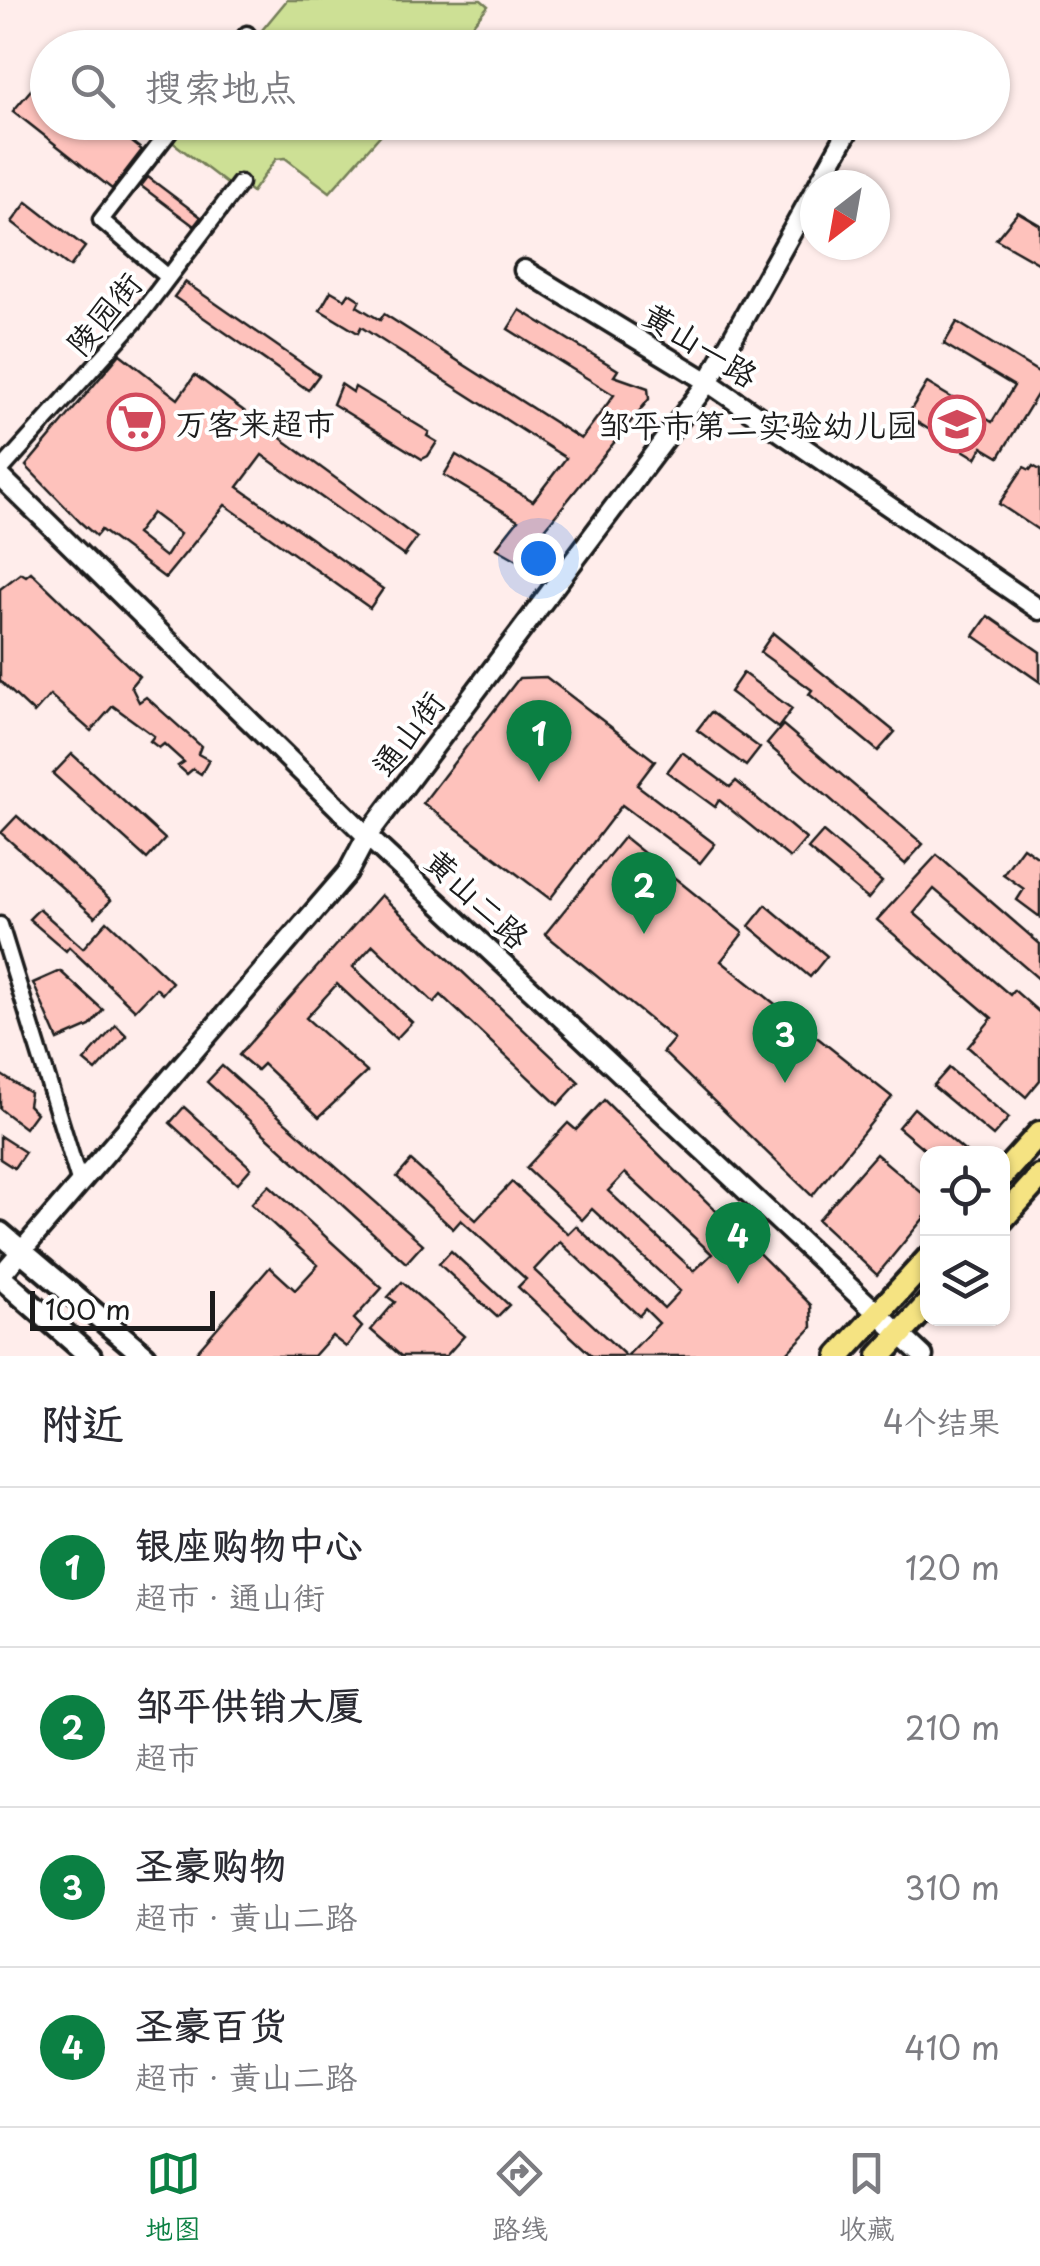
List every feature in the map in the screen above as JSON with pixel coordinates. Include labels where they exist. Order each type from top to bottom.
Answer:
[{"type":"main road","points":[[1010,1166],[1040,1133]]},
{"type":"main road","points":[[1010,1210],[1040,1177]]},
{"type":"main road","points":[[0,1233],[145,1356]]},
{"type":"main road","points":[[840,1356],[920,1268]]},
{"type":"main road","points":[[0,1277],[90,1356]]},
{"type":"main road","points":[[880,1356],[920,1313]]},
{"type":"street","points":[[162,140],[101,220],[168,277]]},
{"type":"street","name":"通山街","points":[[826,170],[843,140]]},
{"type":"street","name":"陵园街","points":[[0,473],[136,320],[240,183]]},
{"type":"street","name":"通山街","points":[[0,1277],[348,872],[367,836],[708,382],[800,217]]},
{"type":"street","name":"黄山一路","points":[[524,270],[708,382],[1040,610]]},
{"type":"street","name":"黄山二路","points":[[0,473],[367,836],[923,1356]]},
{"type":"street","points":[[0,925],[79,1181]]},
{"type":"green space","points":[[287,0],[481,0],[488,6],[468,30],[262,30]]},
{"type":"green space","points":[[376,140],[330,192],[285,158],[276,159],[252,192],[236,179],[230,186],[171,141]]},
{"type":"building","points":[[30,91],[30,124],[13,111]]},
{"type":"building","points":[[50,140],[130,140],[142,150],[112,189]]},
{"type":"building","points":[[148,177],[201,217],[194,226],[141,186]]},
{"type":"building","points":[[27,202],[85,247],[70,267],[12,222]]},
{"type":"building","points":[[1018,212],[1040,225],[1040,264],[996,239]]},
{"type":"building","points":[[185,282],[319,375],[308,390],[174,297]]},
{"type":"building","points":[[331,291],[345,299],[349,293],[360,300],[357,306],[380,320],[384,314],[581,439],[614,395],[508,329],[520,310],[618,370],[614,376],[648,388],[649,399],[519,561],[496,548],[518,520],[444,475],[456,455],[533,501],[566,458],[361,327],[358,333],[320,310]]},
{"type":"building","points":[[957,322],[1040,373],[1040,390],[999,457],[982,447],[976,458],[907,416],[927,383],[992,422],[1014,386],[944,344]]},
{"type":"building","name":"万客来超市","points":[[120,354],[178,399],[195,375],[417,538],[404,556],[262,455],[238,487],[383,589],[370,608],[225,505],[165,578],[101,530],[96,536],[26,466]],"holes":[[[152,513],[180,534],[165,557],[136,534]]]},
{"type":"building","points":[[341,384],[353,392],[355,387],[429,432],[427,436],[437,442],[428,456],[422,459],[333,404]]},
{"type":"building","points":[[1033,466],[1040,470],[1040,531],[999,504],[1024,467],[1030,470]]},
{"type":"building","points":[[31,572],[139,676],[131,686],[139,702],[146,697],[201,746],[198,754],[209,760],[201,774],[193,769],[187,774],[178,766],[184,762],[164,744],[159,748],[150,741],[154,736],[113,706],[91,731],[50,695],[34,713],[0,681],[0,589],[21,573],[26,576]]},
{"type":"building","points":[[988,616],[1040,652],[1040,682],[974,636]]},
{"type":"building","points":[[773,633],[895,732],[878,751],[809,694],[812,690],[760,652]]},
{"type":"building","points":[[743,673],[792,709],[778,728],[730,692]]},
{"type":"building","points":[[546,677],[655,761],[637,785],[715,844],[700,863],[622,805],[550,899],[423,803],[519,678]]},
{"type":"building","points":[[711,712],[760,748],[746,766],[697,730]]},
{"type":"building","points":[[783,725],[923,844],[905,864],[767,744]]},
{"type":"building","points":[[682,752],[730,787],[736,781],[806,839],[790,858],[719,800],[715,807],[667,772]]},
{"type":"building","points":[[72,754],[165,839],[147,859],[53,774]]},
{"type":"building","points":[[17,816],[111,900],[95,917],[1,833]]},
{"type":"building","points":[[823,832],[882,882],[868,899],[808,849]]},
{"type":"building","points":[[624,837],[743,933],[721,961],[892,1097],[812,1196],[663,1052],[674,1039],[545,934]]},
{"type":"building","points":[[1023,847],[1040,859],[1040,917],[1017,900],[1024,889],[1003,874]]},
{"type":"building","points":[[937,855],[1040,944],[1040,980],[934,889],[914,913],[1010,995],[1014,990],[1040,1013],[1040,1080],[1026,1097],[968,1047],[992,1018],[877,920]]},
{"type":"building","points":[[381,895],[579,1082],[558,1105],[441,995],[434,1003],[373,945],[353,967],[412,1022],[396,1039],[337,984],[306,1018],[367,1072],[319,1117],[263,1064],[257,1070],[239,1055]]},
{"type":"building","points":[[766,905],[827,956],[810,977],[749,926]]},
{"type":"building","points":[[39,909],[83,948],[107,921],[172,982],[162,994],[156,988],[135,1010],[69,947],[66,951],[29,919]]},
{"type":"building","points":[[60,971],[103,1010],[90,1026],[58,1040],[33,983]]},
{"type":"building","points":[[116,1025],[127,1036],[96,1071],[84,1061]]},
{"type":"building","points":[[222,1066],[423,1244],[406,1263],[207,1082]]},
{"type":"building","points":[[949,1068],[1009,1118],[993,1136],[933,1086]]},
{"type":"building","points":[[0,1074],[30,1093],[28,1105],[36,1113],[25,1128],[0,1109]]},
{"type":"building","points":[[604,1100],[811,1305],[812,1327],[784,1356],[627,1356],[659,1323],[645,1309],[639,1316],[560,1242],[534,1270],[626,1356],[592,1356],[518,1287],[526,1279],[461,1220],[453,1229],[397,1177],[411,1161],[476,1220],[512,1182],[568,1234],[576,1226],[664,1308],[680,1291],[592,1209],[582,1220],[526,1168],[568,1123],[576,1130]],"holes":[[[625,1173],[712,1254],[694,1271],[608,1191]]]},
{"type":"building","points":[[184,1107],[251,1168],[237,1184],[170,1123]]},
{"type":"building","points":[[914,1108],[959,1146],[921,1146],[898,1127]]},
{"type":"building","points":[[0,1136],[25,1152],[14,1168],[0,1159]]},
{"type":"building","points":[[876,1154],[920,1191],[920,1223],[877,1275],[818,1220]]},
{"type":"building","points":[[269,1185],[382,1288],[354,1319],[362,1327],[346,1347],[332,1336],[314,1356],[203,1356],[197,1351],[270,1267],[295,1290],[318,1265],[251,1204]]},
{"type":"building","points":[[451,1251],[509,1305],[497,1317],[439,1264]]},
{"type":"building","points":[[402,1282],[464,1336],[446,1356],[401,1356],[371,1330],[395,1302],[388,1297]]},
{"type":"place","name":"万客来超市","points":[[136,422]]},
{"type":"place","name":"邹平市第二实验幼儿园","points":[[957,424]]},
{"type":"place","name":"银座购物中心","points":[[539,782]]},
{"type":"place","name":"邹平供销大厦","points":[[644,934]]},
{"type":"place","name":"圣豪购物","points":[[785,1083]]},
{"type":"place","name":"圣豪百货","points":[[738,1284]]}]
